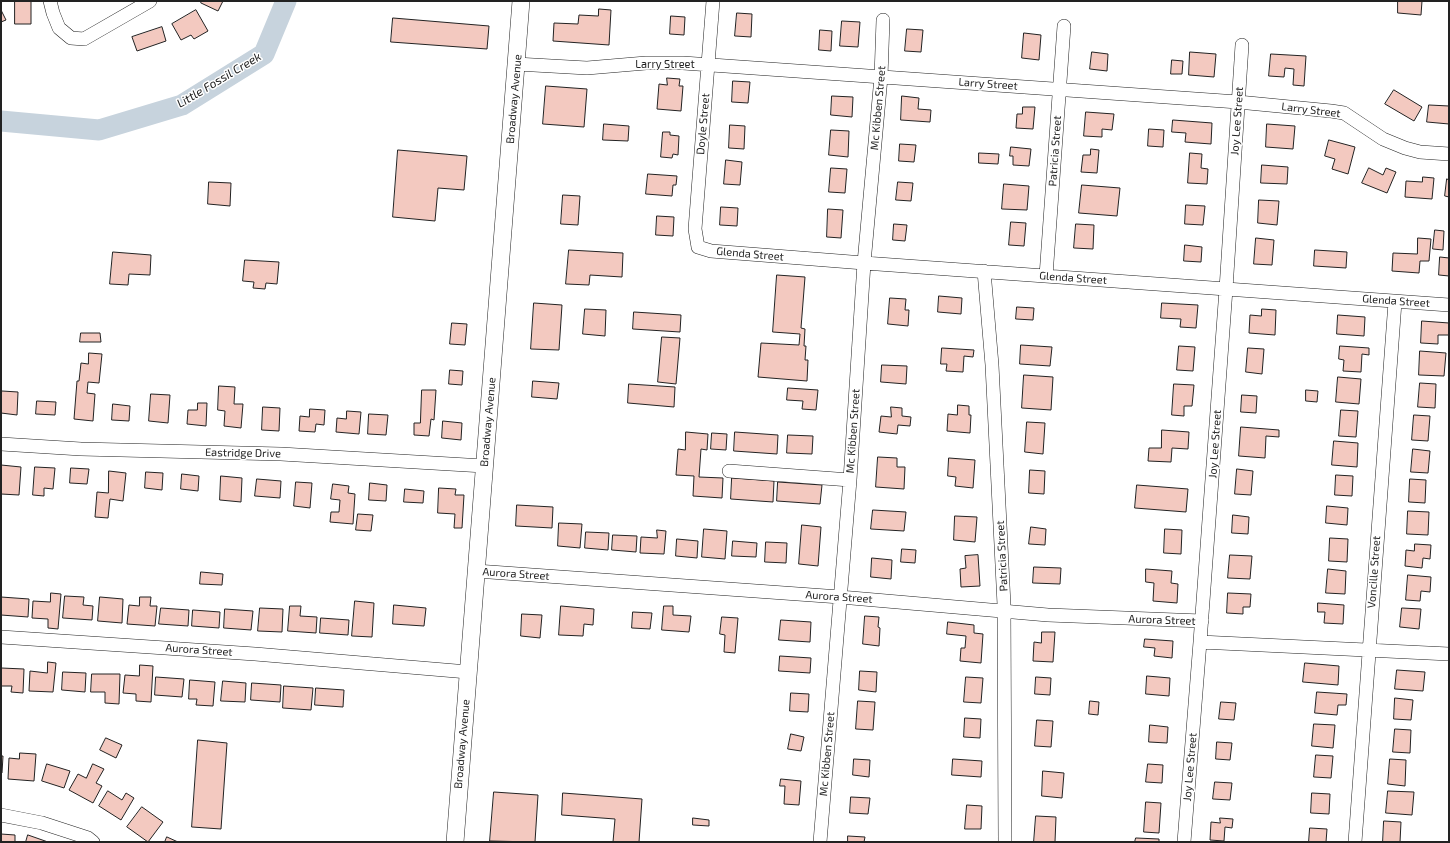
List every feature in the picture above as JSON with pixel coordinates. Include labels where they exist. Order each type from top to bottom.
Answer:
[{"type":"main road","name":"Broadway Avenue","points":[[455,842],[521,1]]},
{"type":"street","points":[[50,1],[59,28],[71,38],[84,39],[150,1]]},
{"type":"street","name":"Doyle Street","points":[[698,247],[695,229],[713,1]]},
{"type":"street","name":"Mc Kibben Street","points":[[820,842],[850,480],[864,263],[881,77],[883,20]]},
{"type":"street","name":"Patricia Street","points":[[1046,276],[1064,26]]},
{"type":"street","name":"Joy Lee Street","points":[[1184,842],[1202,621],[1242,46]]},
{"type":"street","name":"Larry Street","points":[[516,64],[587,68],[646,63],[683,63],[1238,102],[1332,111],[1344,113],[1383,139],[1405,148],[1420,152],[1449,154]]},
{"type":"street","name":"Glenda Street","points":[[698,247],[711,251],[864,263],[1449,305]]},
{"type":"street","name":"Patricia Street","points":[[984,271],[992,365],[1004,610],[1005,842]]},
{"type":"street","name":"Voncille Street","points":[[1355,842],[1368,650],[1395,302]]},
{"type":"street","name":"Eastridge Drive","points":[[1,444],[81,449],[281,454],[484,466]]},
{"type":"street","points":[[729,471],[850,480]]},
{"type":"street","name":"Aurora Street","points":[[476,571],[840,596],[1048,615],[1202,621]]},
{"type":"street","name":"Aurora Street","points":[[1,637],[255,654],[468,672]]},
{"type":"street","name":"Aurora Street","points":[[1200,642],[1449,654]]},
{"type":"street","points":[[1,815],[42,823],[88,838],[93,842]]},
{"type":"building","points":[[15,1],[31,1],[31,24],[15,24]]},
{"type":"building","points":[[202,1],[223,1],[218,11],[201,3]]},
{"type":"building","points":[[1398,1],[1422,1],[1421,15],[1398,13]]},
{"type":"building","points":[[599,9],[611,10],[609,45],[553,41],[554,23],[578,24],[579,15],[598,16]]},
{"type":"building","points":[[1,10],[6,20],[1,22]]},
{"type":"building","points":[[196,10],[208,31],[194,39],[191,35],[181,40],[172,24]]},
{"type":"building","points":[[737,13],[752,14],[751,37],[735,36]]},
{"type":"building","points":[[671,16],[685,17],[684,35],[670,34]]},
{"type":"building","points":[[393,18],[489,26],[487,49],[391,42]]},
{"type":"building","points":[[842,21],[860,22],[858,47],[840,46]]},
{"type":"building","points":[[162,27],[166,41],[137,51],[132,37]]},
{"type":"building","points":[[907,29],[923,30],[921,52],[905,51]]},
{"type":"building","points":[[820,30],[832,31],[831,51],[819,50]]},
{"type":"building","points":[[1024,33],[1041,35],[1039,60],[1022,58]]},
{"type":"building","points":[[1092,52],[1108,54],[1107,71],[1090,69]]},
{"type":"building","points":[[1190,52],[1216,54],[1214,77],[1189,75]]},
{"type":"building","points":[[1271,54],[1306,56],[1304,86],[1293,85],[1294,69],[1285,68],[1284,77],[1269,76]]},
{"type":"building","points":[[1172,60],[1183,61],[1182,74],[1171,74]]},
{"type":"building","points":[[667,78],[680,79],[679,86],[683,86],[681,111],[657,109],[659,84],[667,85]]},
{"type":"building","points":[[733,81],[750,82],[748,103],[732,102]]},
{"type":"building","points":[[546,86],[587,89],[584,127],[543,124]]},
{"type":"building","points":[[1394,90],[1422,107],[1414,121],[1385,104]]},
{"type":"building","points":[[832,96],[853,97],[852,117],[831,115]]},
{"type":"building","points":[[902,96],[919,98],[918,109],[931,110],[930,122],[901,120]]},
{"type":"building","points":[[1429,105],[1449,106],[1449,124],[1427,122]]},
{"type":"building","points":[[1023,107],[1035,107],[1033,129],[1016,128],[1017,114],[1022,114]]},
{"type":"building","points":[[1086,112],[1114,114],[1112,130],[1102,129],[1102,137],[1084,136]]},
{"type":"building","points":[[1173,120],[1212,123],[1211,144],[1185,142],[1186,133],[1172,132]]},
{"type":"building","points":[[604,124],[629,126],[628,141],[603,140]]},
{"type":"building","points":[[1267,124],[1295,126],[1293,149],[1266,147]]},
{"type":"building","points":[[730,125],[745,126],[744,149],[729,148]]},
{"type":"building","points":[[1149,129],[1164,130],[1163,147],[1148,146]]},
{"type":"building","points":[[831,130],[849,131],[848,157],[829,155]]},
{"type":"building","points":[[663,132],[670,132],[670,135],[679,136],[678,155],[673,154],[672,158],[661,157]]},
{"type":"building","points":[[1329,140],[1355,147],[1348,174],[1332,169],[1335,159],[1325,156]]},
{"type":"building","points":[[900,144],[916,145],[914,162],[899,161]]},
{"type":"building","points":[[1011,147],[1031,149],[1029,166],[1013,165],[1013,156],[1010,156]]},
{"type":"building","points":[[1091,149],[1099,150],[1097,173],[1081,172],[1083,155],[1090,155]]},
{"type":"building","points":[[398,150],[467,156],[464,190],[438,188],[435,221],[393,217]]},
{"type":"building","points":[[979,153],[999,154],[998,164],[979,163]]},
{"type":"building","points":[[1190,153],[1202,154],[1201,168],[1208,169],[1207,184],[1188,183]]},
{"type":"building","points":[[726,160],[742,162],[740,185],[724,184]]},
{"type":"building","points":[[1262,165],[1288,167],[1287,184],[1261,183]]},
{"type":"building","points":[[831,168],[847,169],[845,193],[829,192]]},
{"type":"building","points":[[1369,168],[1383,175],[1386,168],[1396,172],[1387,193],[1362,183]]},
{"type":"building","points":[[648,174],[677,176],[676,185],[673,185],[672,196],[646,194]]},
{"type":"building","points":[[1423,177],[1434,178],[1432,199],[1405,197],[1406,181],[1422,182]]},
{"type":"building","points":[[1447,179],[1449,180],[1449,197],[1445,196]]},
{"type":"building","points":[[209,182],[231,183],[230,206],[208,204]]},
{"type":"building","points":[[898,182],[913,183],[911,201],[896,200]]},
{"type":"building","points":[[1004,184],[1029,186],[1027,210],[1002,209]]},
{"type":"building","points":[[1082,185],[1120,188],[1117,216],[1079,213]]},
{"type":"building","points":[[563,195],[580,196],[578,225],[561,224]]},
{"type":"building","points":[[1259,200],[1279,201],[1277,225],[1258,223]]},
{"type":"building","points":[[1186,205],[1205,206],[1203,225],[1185,224]]},
{"type":"building","points":[[721,207],[738,208],[737,226],[720,225]]},
{"type":"building","points":[[828,209],[843,210],[841,238],[827,237]]},
{"type":"building","points":[[657,216],[674,217],[673,236],[656,235]]},
{"type":"building","points":[[1011,222],[1026,223],[1024,246],[1009,245]]},
{"type":"building","points":[[894,224],[907,225],[905,241],[893,240]]},
{"type":"building","points":[[1076,224],[1094,225],[1093,249],[1074,248]]},
{"type":"building","points":[[1435,230],[1444,231],[1443,250],[1433,249]]},
{"type":"building","points":[[1256,238],[1274,240],[1272,265],[1254,264]]},
{"type":"building","points":[[1418,238],[1431,239],[1429,261],[1420,261],[1419,273],[1392,271],[1393,253],[1417,254]]},
{"type":"building","points":[[1185,245],[1202,247],[1201,262],[1184,261]]},
{"type":"building","points":[[569,250],[623,253],[622,277],[590,275],[589,285],[566,284]]},
{"type":"building","points":[[1315,250],[1347,252],[1346,268],[1314,266]]},
{"type":"building","points":[[113,252],[151,255],[150,275],[129,274],[128,285],[110,284]]},
{"type":"building","points":[[1440,257],[1449,258],[1449,276],[1439,275]]},
{"type":"building","points":[[245,260],[279,262],[277,284],[266,283],[265,289],[253,288],[254,282],[243,281]]},
{"type":"building","points":[[777,275],[805,277],[801,328],[805,329],[805,360],[808,360],[807,381],[758,377],[761,343],[799,345],[800,334],[773,332]]},
{"type":"building","points":[[939,296],[962,298],[961,314],[938,312]]},
{"type":"building","points":[[890,298],[906,299],[905,310],[909,310],[908,326],[888,324]]},
{"type":"building","points":[[534,303],[562,305],[559,350],[531,349]]},
{"type":"building","points":[[1162,303],[1198,305],[1196,328],[1180,327],[1181,319],[1161,318]]},
{"type":"building","points":[[1017,307],[1034,308],[1033,320],[1016,319]]},
{"type":"building","points":[[585,309],[606,310],[605,336],[583,334]]},
{"type":"building","points":[[1262,309],[1276,310],[1275,335],[1249,333],[1250,315],[1261,316]]},
{"type":"building","points":[[634,312],[681,315],[680,332],[633,329]]},
{"type":"building","points":[[1338,315],[1365,317],[1364,336],[1337,334]]},
{"type":"building","points":[[1422,321],[1449,323],[1449,335],[1438,335],[1438,344],[1421,343]]},
{"type":"building","points":[[452,323],[467,324],[465,345],[450,344]]},
{"type":"building","points":[[81,333],[100,333],[101,342],[80,342]]},
{"type":"building","points":[[662,337],[680,338],[676,384],[658,382]]},
{"type":"building","points":[[1021,345],[1052,347],[1050,366],[1020,364]]},
{"type":"building","points":[[1179,346],[1195,347],[1193,371],[1177,370]]},
{"type":"building","points":[[1340,346],[1369,348],[1369,355],[1362,354],[1361,372],[1343,371],[1344,360],[1339,359]]},
{"type":"building","points":[[942,348],[974,350],[973,357],[964,356],[963,372],[946,371],[947,364],[941,364]]},
{"type":"building","points":[[1248,348],[1264,349],[1262,374],[1246,372]]},
{"type":"building","points":[[1420,351],[1446,353],[1444,376],[1419,375]]},
{"type":"building","points":[[89,353],[102,354],[99,383],[88,382],[87,393],[95,394],[93,421],[74,419],[77,381],[79,381],[81,363],[88,364]]},
{"type":"building","points":[[882,365],[907,366],[906,384],[881,382]]},
{"type":"building","points":[[450,370],[463,371],[462,385],[449,384]]},
{"type":"building","points":[[1024,375],[1053,377],[1051,410],[1022,408]]},
{"type":"building","points":[[1338,377],[1361,379],[1359,404],[1336,402]]},
{"type":"building","points":[[533,381],[559,383],[557,399],[532,397]]},
{"type":"building","points":[[1420,383],[1436,384],[1435,408],[1418,407]]},
{"type":"building","points":[[629,384],[675,387],[674,407],[628,403]]},
{"type":"building","points":[[1174,384],[1194,385],[1192,406],[1184,406],[1184,416],[1172,415]]},
{"type":"building","points":[[219,386],[235,387],[234,404],[243,404],[241,428],[224,426],[225,411],[218,410]]},
{"type":"building","points":[[788,388],[818,390],[816,410],[802,409],[803,401],[787,400]]},
{"type":"building","points":[[422,390],[436,390],[434,420],[431,419],[429,436],[414,435],[414,423],[420,423]]},
{"type":"building","points":[[1306,390],[1318,391],[1317,402],[1306,401]]},
{"type":"building","points":[[2,391],[18,392],[17,415],[1,413]]},
{"type":"building","points":[[151,394],[170,395],[168,423],[149,421]]},
{"type":"building","points":[[1242,395],[1257,396],[1256,413],[1241,412]]},
{"type":"building","points":[[37,401],[56,402],[55,415],[36,414]]},
{"type":"building","points":[[198,403],[207,403],[206,426],[187,424],[188,410],[197,410]]},
{"type":"building","points":[[113,404],[130,406],[129,421],[112,420]]},
{"type":"building","points":[[958,405],[969,406],[969,415],[971,415],[970,433],[947,431],[948,414],[957,415]]},
{"type":"building","points":[[263,407],[280,408],[279,431],[262,430]]},
{"type":"building","points":[[891,407],[902,408],[902,416],[911,417],[910,426],[898,425],[897,434],[879,432],[881,416],[891,417]]},
{"type":"building","points":[[310,409],[325,410],[324,425],[316,424],[315,432],[299,431],[300,416],[309,417]]},
{"type":"building","points":[[1341,410],[1358,411],[1356,437],[1339,436]]},
{"type":"building","points":[[347,411],[361,412],[359,434],[336,432],[337,418],[346,419]]},
{"type":"building","points":[[369,414],[388,415],[386,435],[368,434]]},
{"type":"building","points":[[1414,415],[1430,416],[1428,441],[1412,440]]},
{"type":"building","points":[[443,421],[462,423],[461,440],[442,438]]},
{"type":"building","points":[[1027,422],[1045,423],[1043,454],[1025,452]]},
{"type":"building","points":[[1241,427],[1279,430],[1279,437],[1266,436],[1265,458],[1239,456]]},
{"type":"building","points":[[1162,430],[1189,432],[1188,449],[1172,448],[1171,462],[1148,461],[1149,448],[1161,448]]},
{"type":"building","points":[[686,432],[708,434],[707,450],[701,449],[699,477],[723,478],[722,498],[693,496],[694,476],[676,475],[678,449],[685,450]]},
{"type":"building","points":[[735,432],[778,435],[777,454],[734,451]]},
{"type":"building","points":[[712,433],[727,434],[726,450],[711,449]]},
{"type":"building","points":[[788,435],[813,436],[812,454],[787,453]]},
{"type":"building","points":[[1334,441],[1358,443],[1357,467],[1332,465]]},
{"type":"building","points":[[1413,449],[1430,451],[1428,473],[1411,472]]},
{"type":"building","points":[[878,457],[897,458],[897,467],[905,467],[904,489],[876,487]]},
{"type":"building","points":[[949,458],[975,460],[973,488],[955,486],[956,477],[948,476]]},
{"type":"building","points":[[1,465],[21,467],[19,495],[1,494]]},
{"type":"building","points":[[35,467],[55,468],[53,489],[44,488],[44,496],[33,495]]},
{"type":"building","points":[[71,468],[89,469],[87,484],[70,483]]},
{"type":"building","points":[[1237,469],[1253,471],[1251,495],[1235,494]]},
{"type":"building","points":[[1030,470],[1045,471],[1044,494],[1029,493]]},
{"type":"building","points":[[109,471],[126,473],[123,501],[110,499],[108,518],[95,517],[97,492],[108,493]]},
{"type":"building","points":[[146,472],[163,473],[162,490],[145,488]]},
{"type":"building","points":[[182,474],[199,476],[198,491],[181,489]]},
{"type":"building","points":[[1336,475],[1353,476],[1352,496],[1335,495]]},
{"type":"building","points":[[221,476],[242,478],[241,502],[220,500]]},
{"type":"building","points":[[732,478],[774,481],[773,502],[731,499]]},
{"type":"building","points":[[257,479],[281,481],[280,498],[255,496]]},
{"type":"building","points":[[1410,479],[1426,480],[1425,503],[1409,502]]},
{"type":"building","points":[[296,482],[312,483],[310,508],[294,506]]},
{"type":"building","points":[[778,482],[822,485],[820,504],[777,501]]},
{"type":"building","points":[[370,483],[387,485],[386,501],[369,500]]},
{"type":"building","points":[[333,484],[349,486],[348,493],[355,494],[353,524],[330,522],[331,512],[339,512],[340,500],[331,499]]},
{"type":"building","points":[[1137,485],[1188,489],[1186,512],[1135,508]]},
{"type":"building","points":[[439,488],[456,489],[455,495],[464,495],[462,528],[454,528],[455,514],[438,513]]},
{"type":"building","points":[[405,489],[424,491],[423,503],[404,502]]},
{"type":"building","points":[[517,505],[553,507],[552,528],[516,526]]},
{"type":"building","points":[[1327,506],[1348,508],[1347,525],[1326,523]]},
{"type":"building","points":[[873,510],[906,512],[904,531],[871,529]]},
{"type":"building","points":[[1408,511],[1429,512],[1428,535],[1407,534]]},
{"type":"building","points":[[358,514],[373,515],[371,531],[356,530]]},
{"type":"building","points":[[1233,515],[1249,517],[1248,534],[1232,533]]},
{"type":"building","points":[[955,516],[977,517],[975,542],[954,540]]},
{"type":"building","points":[[559,523],[582,524],[580,548],[558,546]]},
{"type":"building","points":[[802,525],[821,527],[818,566],[799,564]]},
{"type":"building","points":[[1031,527],[1046,529],[1045,545],[1029,544]]},
{"type":"building","points":[[704,529],[727,531],[725,559],[702,557]]},
{"type":"building","points":[[1165,529],[1182,530],[1181,554],[1164,553]]},
{"type":"building","points":[[657,530],[666,531],[664,554],[640,553],[641,537],[657,538]]},
{"type":"building","points":[[586,532],[609,533],[608,550],[585,548]]},
{"type":"building","points":[[613,535],[637,536],[636,552],[612,550]]},
{"type":"building","points":[[1330,538],[1348,539],[1347,562],[1329,561]]},
{"type":"building","points":[[677,539],[698,541],[697,558],[676,556]]},
{"type":"building","points":[[733,541],[757,543],[756,557],[732,556]]},
{"type":"building","points":[[766,542],[787,543],[786,563],[765,562]]},
{"type":"building","points":[[1415,544],[1431,545],[1430,559],[1423,558],[1422,568],[1405,566],[1406,550],[1414,551]]},
{"type":"building","points":[[902,549],[916,550],[915,563],[901,562]]},
{"type":"building","points":[[978,555],[980,586],[961,587],[960,569],[966,568],[965,556]]},
{"type":"building","points":[[1230,555],[1252,556],[1250,579],[1228,578]]},
{"type":"building","points":[[872,558],[892,560],[891,579],[871,577]]},
{"type":"building","points":[[1034,567],[1061,568],[1060,584],[1033,583]]},
{"type":"building","points":[[1146,569],[1172,571],[1171,583],[1178,584],[1177,603],[1153,601],[1154,583],[1146,582]]},
{"type":"building","points":[[1328,569],[1346,571],[1345,594],[1326,593]]},
{"type":"building","points":[[201,572],[223,574],[222,585],[200,584]]},
{"type":"building","points":[[1408,575],[1431,577],[1430,592],[1421,591],[1420,601],[1406,600]]},
{"type":"building","points":[[51,593],[61,594],[58,629],[48,628],[48,619],[32,618],[33,601],[50,602]]},
{"type":"building","points":[[1228,593],[1251,594],[1250,607],[1243,607],[1243,614],[1227,613]]},
{"type":"building","points":[[65,596],[84,597],[83,605],[93,606],[92,620],[63,618]]},
{"type":"building","points":[[1,597],[29,599],[28,617],[1,615]]},
{"type":"building","points":[[100,597],[123,599],[122,623],[98,621]]},
{"type":"building","points":[[140,597],[151,597],[150,606],[157,606],[155,626],[127,624],[129,605],[139,606]]},
{"type":"building","points":[[355,601],[374,603],[372,637],[352,636]]},
{"type":"building","points":[[1318,603],[1344,605],[1343,624],[1324,623],[1325,612],[1318,612]]},
{"type":"building","points":[[394,605],[426,608],[424,626],[393,624]]},
{"type":"building","points":[[290,606],[301,606],[300,616],[317,617],[316,633],[288,631]]},
{"type":"building","points":[[561,606],[594,609],[593,625],[584,624],[583,636],[559,635]]},
{"type":"building","points":[[664,606],[673,606],[673,615],[691,616],[689,632],[662,630]]},
{"type":"building","points":[[161,608],[189,610],[188,626],[159,624]]},
{"type":"building","points":[[260,608],[283,609],[282,632],[258,631]]},
{"type":"building","points":[[1402,608],[1421,609],[1419,629],[1400,627]]},
{"type":"building","points":[[225,609],[253,611],[251,630],[224,628]]},
{"type":"building","points":[[193,610],[220,612],[219,628],[192,626]]},
{"type":"building","points":[[633,612],[652,613],[650,629],[632,628]]},
{"type":"building","points":[[522,614],[542,615],[540,638],[521,636]]},
{"type":"building","points":[[865,616],[879,617],[879,646],[863,644]]},
{"type":"building","points":[[722,617],[738,618],[735,653],[724,652],[725,635],[720,634]]},
{"type":"building","points":[[321,618],[349,620],[348,635],[320,633]]},
{"type":"building","points":[[781,620],[811,622],[810,642],[779,640]]},
{"type":"building","points":[[948,622],[974,625],[974,633],[983,634],[981,663],[960,661],[961,648],[965,648],[966,636],[947,634]]},
{"type":"building","points":[[1042,632],[1055,632],[1053,662],[1033,661],[1034,642],[1041,643]]},
{"type":"building","points":[[1145,639],[1173,641],[1172,658],[1154,656],[1155,648],[1144,647]]},
{"type":"building","points":[[780,656],[811,658],[810,673],[779,671]]},
{"type":"building","points":[[48,662],[56,663],[53,692],[29,691],[30,671],[47,673]]},
{"type":"building","points":[[1305,663],[1339,666],[1338,685],[1303,682]]},
{"type":"building","points":[[140,665],[153,666],[151,702],[136,701],[136,694],[123,693],[125,675],[139,676]]},
{"type":"building","points":[[1,668],[24,669],[23,693],[11,692],[12,686],[1,686]]},
{"type":"building","points":[[1397,670],[1425,672],[1423,691],[1395,689]]},
{"type":"building","points":[[860,671],[877,672],[876,692],[859,690]]},
{"type":"building","points":[[63,672],[86,673],[85,692],[62,690]]},
{"type":"building","points":[[92,674],[120,674],[119,704],[105,703],[105,692],[91,692]]},
{"type":"building","points":[[1147,676],[1170,678],[1169,696],[1146,694]]},
{"type":"building","points":[[156,677],[184,679],[182,697],[155,695]]},
{"type":"building","points":[[966,677],[983,678],[981,703],[964,702]]},
{"type":"building","points":[[1036,677],[1051,678],[1050,695],[1035,694]]},
{"type":"building","points":[[190,680],[215,682],[213,706],[196,705],[197,699],[189,699]]},
{"type":"building","points":[[223,681],[246,683],[245,702],[221,701]]},
{"type":"building","points":[[252,683],[281,685],[280,702],[251,700]]},
{"type":"building","points":[[284,686],[313,688],[311,710],[283,708]]},
{"type":"building","points":[[316,688],[344,690],[343,707],[315,705]]},
{"type":"building","points":[[1317,692],[1347,694],[1346,705],[1338,705],[1337,715],[1315,713]]},
{"type":"building","points":[[791,693],[809,694],[808,712],[790,711]]},
{"type":"building","points":[[1395,698],[1413,700],[1411,720],[1394,719]]},
{"type":"building","points":[[858,701],[875,702],[873,730],[856,729]]},
{"type":"building","points":[[1090,701],[1099,702],[1098,715],[1089,714]]},
{"type":"building","points":[[1221,702],[1236,703],[1234,720],[1219,719]]},
{"type":"building","points":[[965,718],[981,719],[980,738],[964,737]]},
{"type":"building","points":[[1037,720],[1053,721],[1051,747],[1035,746]]},
{"type":"building","points":[[1314,724],[1335,725],[1333,748],[1312,746]]},
{"type":"building","points":[[1150,725],[1168,727],[1167,743],[1149,742]]},
{"type":"building","points":[[1395,729],[1411,730],[1410,753],[1393,752]]},
{"type":"building","points":[[791,734],[804,737],[801,751],[788,749]]},
{"type":"building","points":[[106,738],[122,745],[116,758],[100,750]]},
{"type":"building","points":[[198,740],[227,743],[221,829],[192,827]]},
{"type":"building","points":[[1217,742],[1232,743],[1230,760],[1216,759]]},
{"type":"building","points":[[20,753],[36,754],[34,781],[8,779],[9,758],[19,759]]},
{"type":"building","points":[[1316,755],[1333,756],[1331,778],[1314,777]]},
{"type":"building","points":[[1,756],[3,756],[2,773],[1,773]]},
{"type":"building","points":[[854,759],[870,760],[869,777],[853,775]]},
{"type":"building","points":[[953,759],[982,761],[981,777],[952,775]]},
{"type":"building","points":[[1390,759],[1406,760],[1405,786],[1388,784]]},
{"type":"building","points":[[47,764],[70,771],[64,788],[42,781]]},
{"type":"building","points":[[93,764],[104,769],[96,783],[102,786],[93,803],[69,790],[78,774],[86,778]]},
{"type":"building","points":[[1148,764],[1163,765],[1162,783],[1146,782]]},
{"type":"building","points":[[1043,771],[1064,773],[1062,798],[1042,796]]},
{"type":"building","points":[[781,779],[801,781],[799,805],[784,804],[785,786],[780,786]]},
{"type":"building","points":[[1215,782],[1232,783],[1230,800],[1213,799]]},
{"type":"building","points":[[108,791],[122,800],[126,793],[134,798],[121,820],[99,806]]},
{"type":"building","points":[[1388,791],[1414,792],[1412,815],[1386,813]]},
{"type":"building","points":[[494,792],[538,795],[535,842],[490,841]]},
{"type":"building","points":[[563,793],[642,799],[639,842],[613,842],[615,819],[562,815]]},
{"type":"building","points":[[1312,793],[1330,794],[1329,814],[1311,813]]},
{"type":"building","points":[[851,797],[870,798],[868,814],[850,813]]},
{"type":"building","points":[[1146,802],[1161,803],[1159,833],[1144,832]]},
{"type":"building","points":[[967,805],[982,806],[981,829],[965,829]]},
{"type":"building","points":[[142,807],[163,822],[148,842],[127,827]]},
{"type":"building","points":[[1036,816],[1056,817],[1055,842],[1034,842]]},
{"type":"building","points":[[693,818],[709,820],[709,826],[693,825]]},
{"type":"building","points":[[1220,818],[1233,819],[1232,828],[1225,827],[1224,841],[1210,840],[1211,822],[1220,823]]},
{"type":"building","points":[[1384,821],[1401,822],[1400,842],[1383,842]]},
{"type":"building","points":[[1310,828],[1327,829],[1326,842],[1309,842]]},
{"type":"building","points":[[1,834],[15,835],[15,842],[1,842]]},
{"type":"building","points":[[28,835],[48,842],[26,842]]},
{"type":"building","points":[[848,836],[865,837],[864,842],[848,842]]},
{"type":"building","points":[[167,837],[178,842],[165,842]]},
{"type":"building","points":[[1136,838],[1159,839],[1159,842],[1135,842]]},
{"type":"waterway","name":"Little Fossil Creek","points":[[1,121],[99,130],[182,105],[264,54],[286,1]]}]
